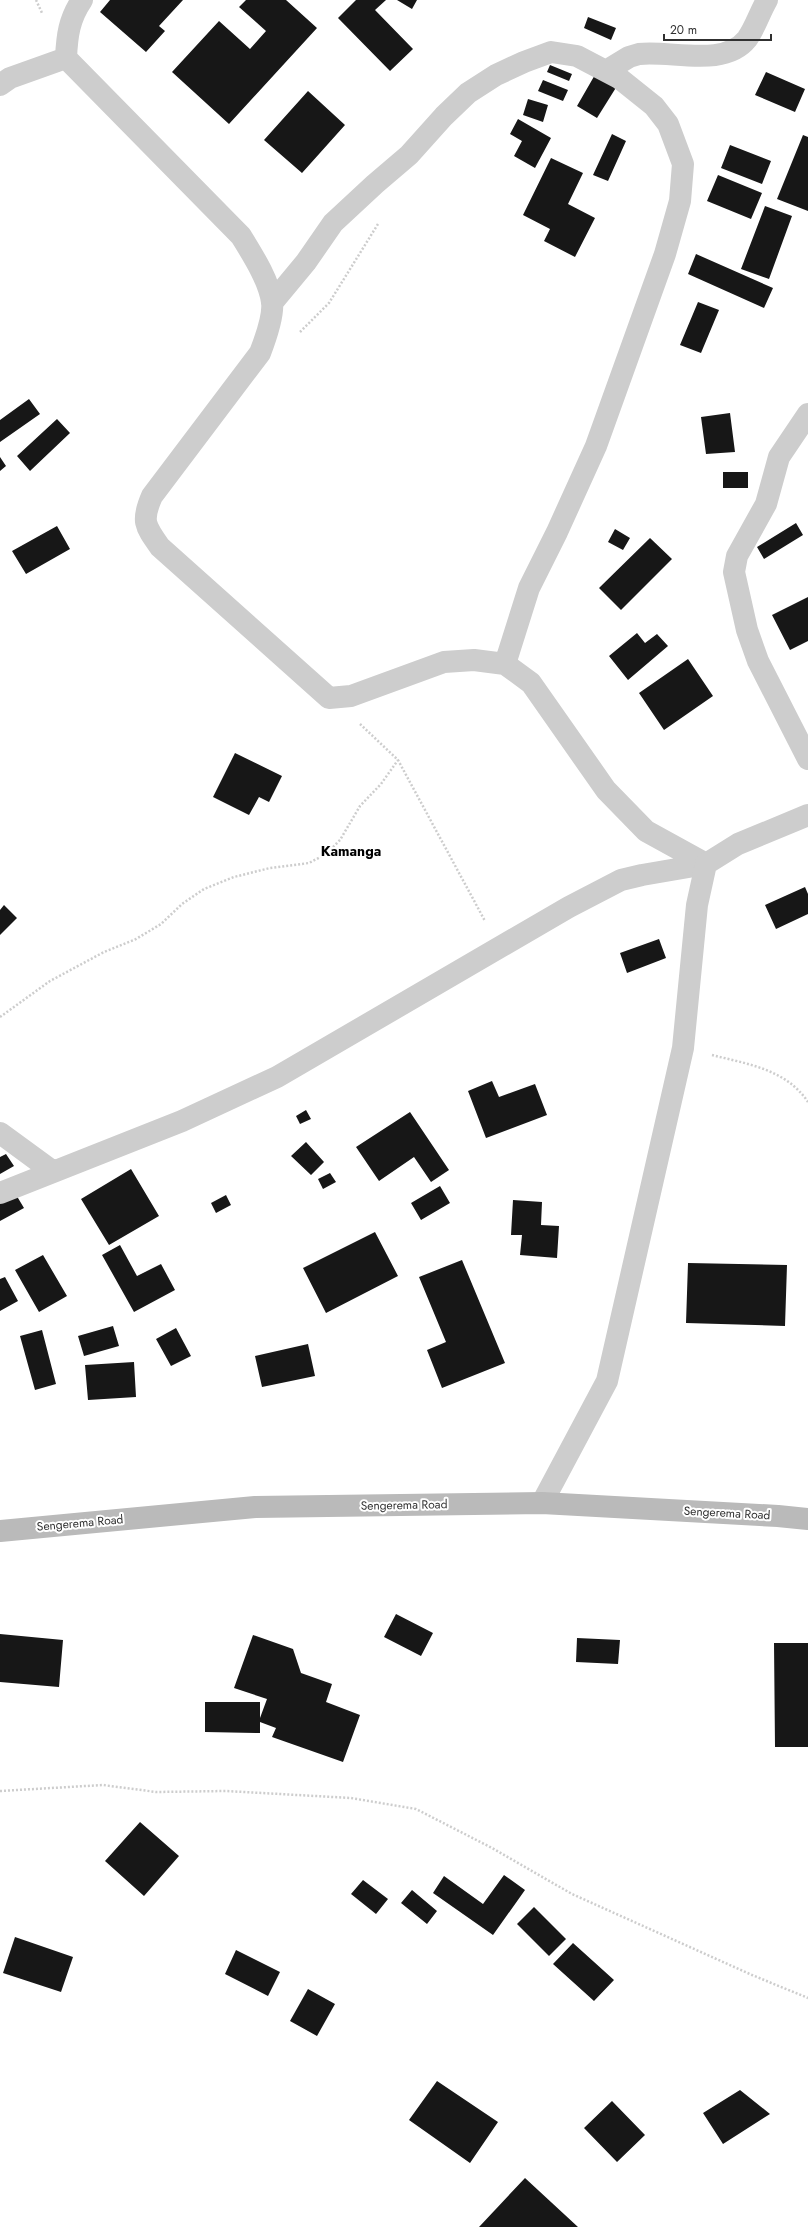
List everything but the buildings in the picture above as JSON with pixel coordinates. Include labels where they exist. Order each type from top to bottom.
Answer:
[{"type":"main road","name":"Sengerema Road","points":[[0,1531],[255,1507],[542,1503],[808,1519]]},
{"type":"street","points":[[82,0],[74,11],[67,32],[66,58],[241,236],[259,264],[272,303],[268,331],[260,354],[164,479],[152,496],[144,513],[149,531],[160,547],[329,698],[351,696],[444,662],[474,660],[505,664],[531,683],[606,790],[646,831],[706,864]]},
{"type":"street","points":[[606,71],[629,57],[639,54],[706,56],[730,51],[746,39],[767,0]]},
{"type":"street","points":[[272,303],[306,262],[333,223],[374,184],[409,155],[468,93],[517,65],[551,52],[576,56],[619,78],[654,106],[668,124],[684,164],[680,201],[649,301],[596,446],[557,532],[529,588],[505,664]]},
{"type":"street","points":[[0,85],[10,78],[66,58]]},
{"type":"street","points":[[808,414],[779,457],[766,504],[737,556],[734,572],[747,630],[758,661],[808,759]]},
{"type":"street","points":[[0,1193],[182,1120],[276,1077],[501,948],[569,907],[621,880],[642,874],[706,864],[738,844],[808,815]]},
{"type":"street","points":[[542,1503],[607,1381],[684,1048],[697,905],[706,864]]},
{"type":"street","points":[[0,1133],[52,1171]]},
{"type":"path","points":[[260,354],[281,349],[328,303],[370,239],[380,220]]},
{"type":"path","points":[[329,698],[398,760],[501,948]]},
{"type":"path","points":[[0,1017],[50,981],[104,952],[136,939],[161,924],[182,904],[204,889],[248,873],[270,868],[309,863],[326,854],[340,840],[360,806],[398,760]]},
{"type":"path","points":[[684,1048],[764,1068],[787,1080],[808,1102]]},
{"type":"path","points":[[0,1791],[103,1785],[156,1792],[226,1791],[351,1798],[416,1808],[492,1848],[572,1894],[752,1976],[808,1998]]},
{"type":"district","name":"Kamanga","points":[[351,851]]}]
